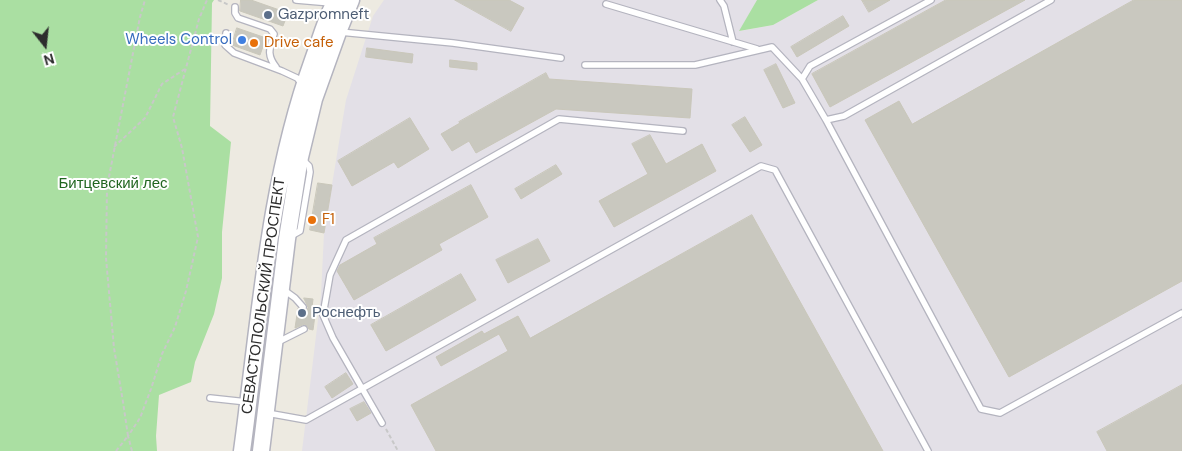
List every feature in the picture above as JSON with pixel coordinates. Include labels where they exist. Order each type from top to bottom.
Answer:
[{"type":"main road","name":"СЕВАСТОПОЛЬСКИЙ ПРОСПЕКТ","points":[[260,451],[287,239],[300,157],[314,99],[351,0]]},
{"type":"main road","name":"СЕВАСТОПОЛЬСКИЙ ПРОСПЕКТ","points":[[242,451],[270,237],[283,166],[304,86],[335,2]]},
{"type":"lane","points":[[232,15],[238,0]]},
{"type":"lane","points":[[296,0],[335,2]]},
{"type":"lane","points":[[720,0],[724,6],[733,42]]},
{"type":"lane","points":[[802,79],[810,66],[931,0]]},
{"type":"lane","points":[[826,120],[844,116],[1051,0]]},
{"type":"lane","points":[[606,4],[760,50]]},
{"type":"lane","points":[[235,7],[235,13],[238,18],[270,29],[274,34],[269,52],[270,60],[278,69]]},
{"type":"lane","points":[[338,32],[453,43],[561,58]]},
{"type":"lane","points":[[226,33],[225,45],[234,53],[278,69],[297,78],[304,86]]},
{"type":"lane","points":[[584,65],[695,65],[772,47],[802,79],[826,120],[981,409],[1000,412],[1182,313]]},
{"type":"lane","points":[[382,423],[333,338],[323,315],[330,275],[346,240],[559,119],[683,131]]},
{"type":"lane","points":[[265,413],[306,420],[761,166],[775,170],[928,451]]},
{"type":"lane","points":[[281,286],[303,307]]},
{"type":"lane","points":[[274,345],[304,329]]},
{"type":"lane","points":[[210,398],[249,402]]},
{"type":"path","points":[[132,451],[114,348],[106,258],[107,187],[140,16],[145,0]]},
{"type":"path","points":[[116,451],[140,418],[152,389],[162,354],[175,327],[186,291],[198,237],[182,148],[172,117],[199,18],[207,0]]},
{"type":"path","points":[[218,0],[235,7]]},
{"type":"path","points":[[114,147],[145,118],[162,84],[186,69]]},
{"type":"path","points":[[382,423],[398,451]]},
{"type":"shaded area","points":[[384,0],[757,0],[740,31],[773,25],[818,0],[1182,0],[1182,451],[302,451],[321,295],[324,233],[346,100],[373,16]]},
{"type":"green space","name":"Битцевский лес","points":[[0,0],[214,0],[212,3],[210,126],[231,142],[222,232],[222,278],[214,314],[195,362],[191,382],[159,395],[156,436],[157,451],[0,451]]},
{"type":"green space","points":[[757,0],[818,0],[773,25],[739,31]]},
{"type":"building","name":"Gazpromneft","points":[[241,0],[251,0],[288,13],[283,26],[240,11]]},
{"type":"building","points":[[455,0],[509,0],[524,8],[511,31]]},
{"type":"building","points":[[862,0],[890,0],[869,12]]},
{"type":"building","points":[[946,0],[1025,0],[830,107],[812,74]]},
{"type":"building","points":[[1134,0],[1182,0],[1182,281],[1009,377],[865,120],[899,101],[912,124]]},
{"type":"building","points":[[843,16],[849,26],[797,57],[791,47]]},
{"type":"building","points":[[237,28],[266,38],[260,55],[232,45]]},
{"type":"building","points":[[367,48],[413,54],[412,63],[366,57]]},
{"type":"building","points":[[450,60],[477,63],[477,70],[450,67]]},
{"type":"building","points":[[776,64],[795,103],[783,108],[764,70]]},
{"type":"building","points":[[546,73],[549,79],[692,89],[690,118],[556,109],[476,153],[469,141],[452,151],[441,134]]},
{"type":"building","points":[[745,117],[762,145],[750,152],[732,125]]},
{"type":"building","points":[[410,118],[429,149],[398,168],[394,162],[352,186],[338,161]]},
{"type":"building","points":[[650,135],[666,164],[702,144],[716,171],[614,227],[599,201],[648,174],[632,144]]},
{"type":"building","points":[[556,165],[562,174],[521,199],[515,189]]},
{"type":"building","points":[[318,183],[332,185],[324,233],[310,230]]},
{"type":"building","points":[[471,185],[488,217],[439,244],[442,250],[354,300],[337,271],[340,265],[377,244],[374,238]]},
{"type":"building","points":[[752,215],[883,451],[436,451],[411,405],[508,351],[499,334],[441,366],[436,357],[482,331],[484,334],[518,316],[530,338]]},
{"type":"building","points":[[538,239],[550,261],[508,283],[496,260]]},
{"type":"building","points":[[461,274],[476,300],[386,351],[371,325]]},
{"type":"building","points":[[304,298],[313,299],[312,308],[316,308],[313,330],[309,329],[305,324],[295,328],[298,308],[303,312],[308,308]]},
{"type":"building","points":[[346,373],[353,384],[332,398],[325,387]]},
{"type":"building","points":[[1182,385],[1182,451],[1107,451],[1097,432]]},
{"type":"building","points":[[364,402],[371,413],[357,421],[350,409]]},
{"type":"place","name":"Gazpromneft","points":[[268,15]]},
{"type":"place","name":"Wheels Control","points":[[242,40]]},
{"type":"place","name":"Drive cafe","points":[[254,43]]},
{"type":"place","name":"F1","points":[[312,220]]},
{"type":"place","name":"Роснефть","points":[[302,313]]}]
